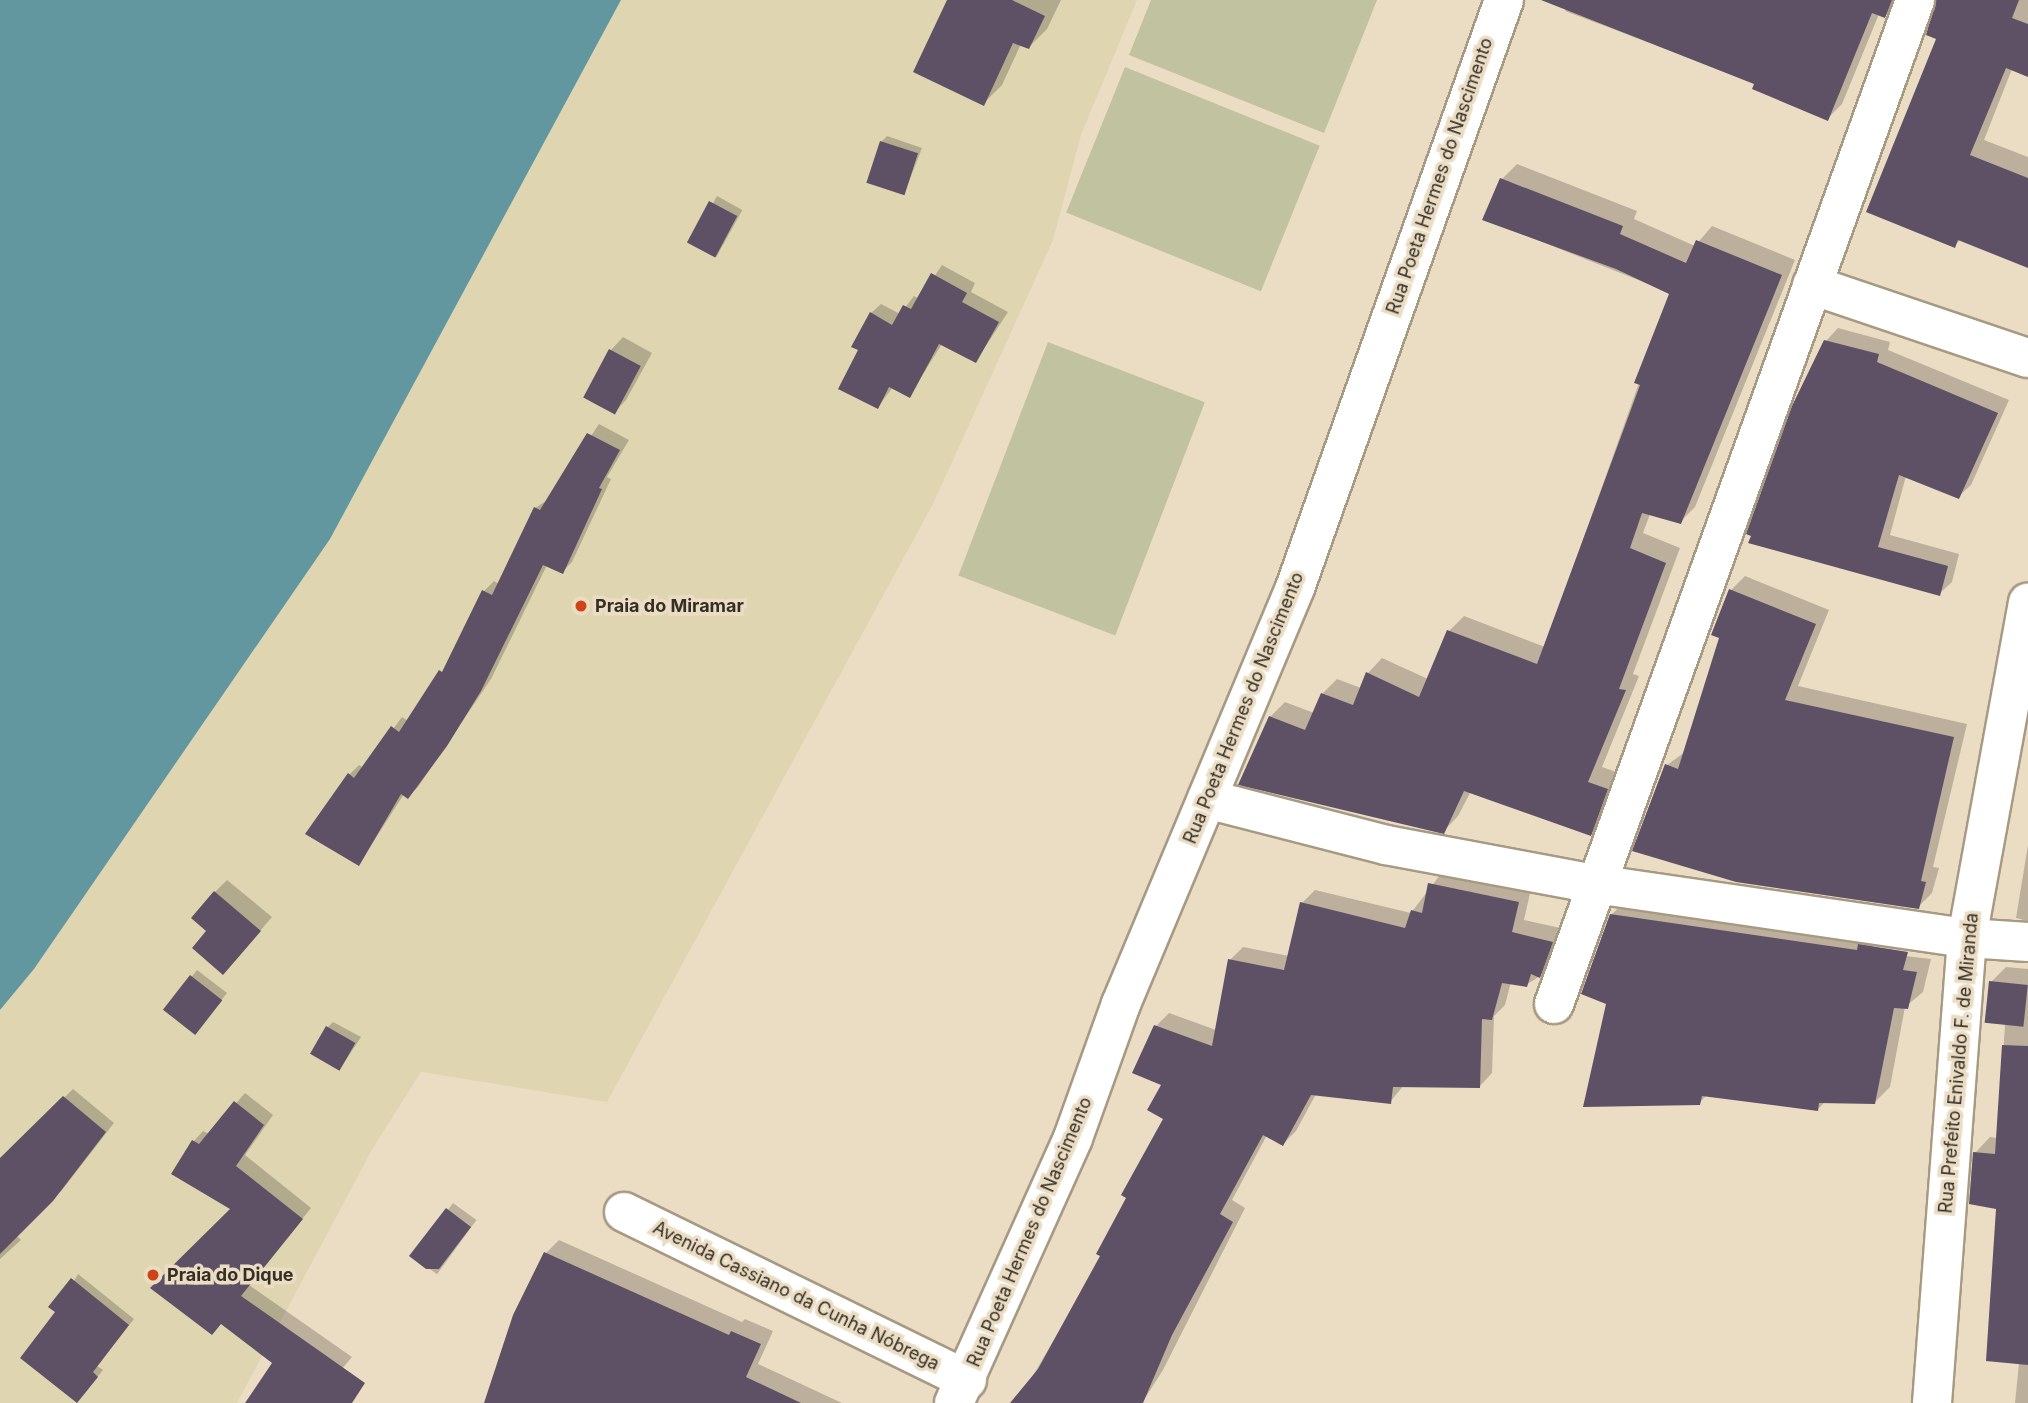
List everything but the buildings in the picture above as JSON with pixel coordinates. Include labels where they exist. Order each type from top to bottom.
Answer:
[{"type":"street","name":"Rua Poeta Hermes do Nascimento","points":[[960,1392],[1073,1138],[1121,1004],[1295,587],[1504,0]]},
{"type":"street","points":[[1554,1004],[1915,0]]},
{"type":"street","points":[[1812,285],[2028,358]]},
{"type":"street","name":"Rua Prefeito Enivaldo F. de Miranda","points":[[1932,1403],[1967,938],[2028,602]]},
{"type":"street","points":[[1207,799],[1386,845],[1595,884],[1967,938],[2028,942]]},
{"type":"street","name":"Avenida Cassiano da Cunha Nóbrega","points":[[624,1213],[960,1392]]},
{"type":"green space","points":[[1151,0],[1377,0],[1324,133],[1129,55]]},
{"type":"green space","points":[[1125,67],[1320,146],[1261,291],[1066,213]]},
{"type":"green space","points":[[1048,342],[1205,402],[1115,636],[958,575]]},
{"type":"sand","name":"Praia do Miramar","points":[[621,0],[1137,0],[1081,135],[1053,240],[933,504],[607,1102],[421,1072],[373,1148],[237,1403],[0,1403],[0,1010],[34,969],[330,539]]},
{"type":"water","points":[[0,0],[621,0],[330,539],[34,969],[0,1010]]},
{"type":"place","name":"Praia do Miramar","points":[[581,606]]},
{"type":"place","name":"Praia do Dique","points":[[153,1275]]}]
